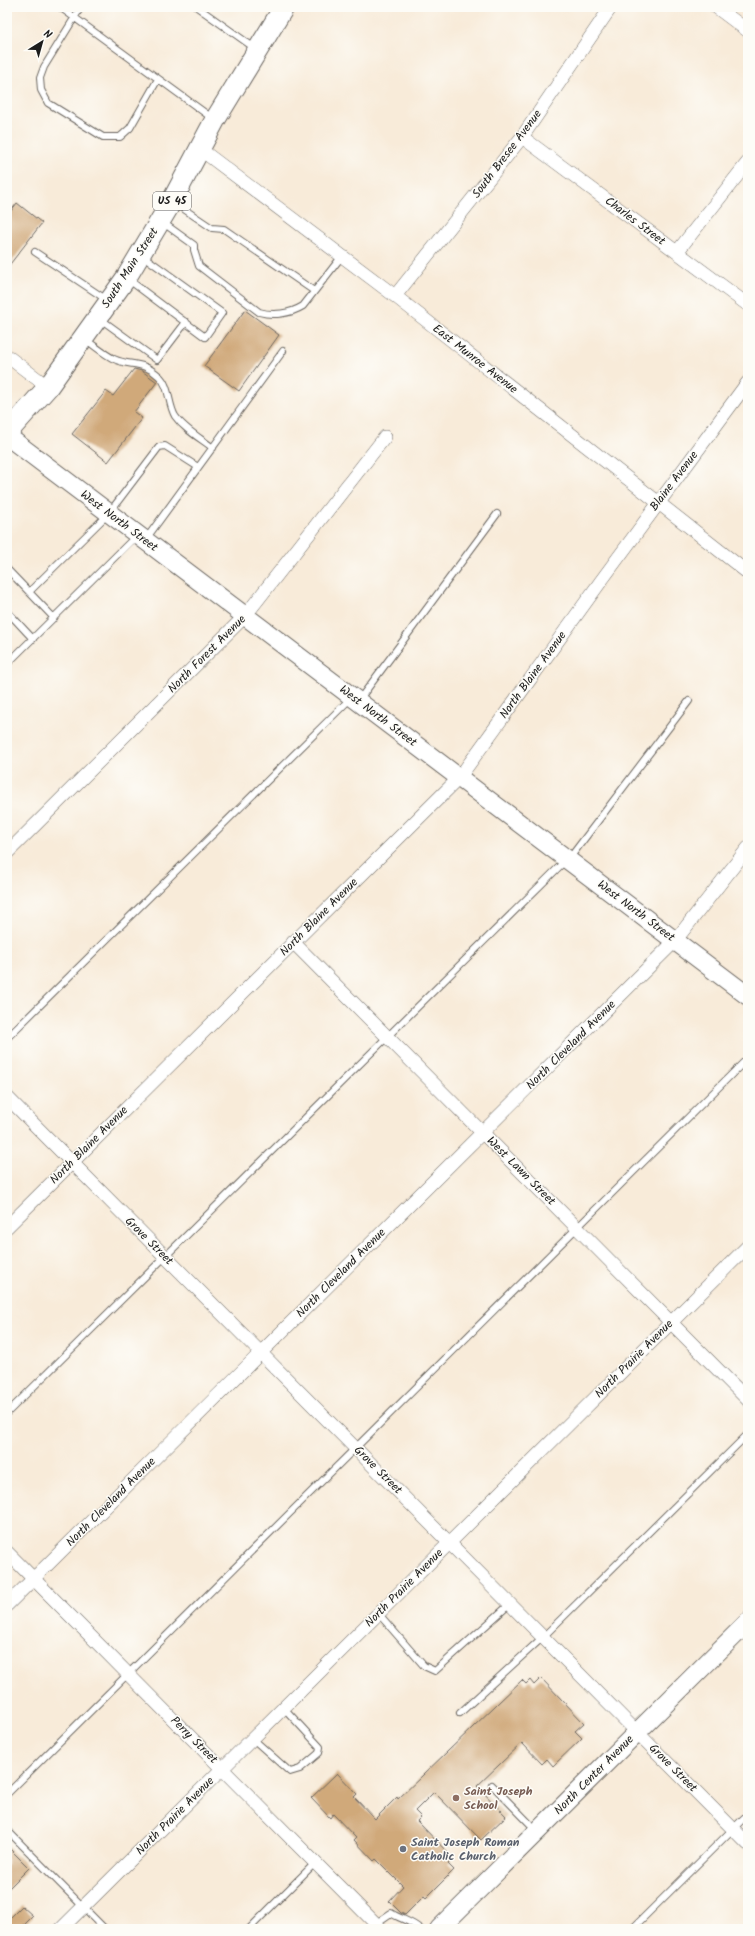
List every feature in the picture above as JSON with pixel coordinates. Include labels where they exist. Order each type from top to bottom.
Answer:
[{"type":"main road","name":"South Main Street","points":[[7,435],[48,387],[126,278],[172,201],[215,120],[284,7]]},
{"type":"main road","name":"West North Street","points":[[7,435],[748,996]]},
{"type":"main road","name":"North Center Avenue","points":[[439,1929],[748,1622]]},
{"type":"street","name":"South Bresee Avenue","points":[[395,296],[522,136],[611,7]]},
{"type":"street","points":[[716,7],[748,31]]},
{"type":"street","name":"Charles Street","points":[[522,136],[748,306]]},
{"type":"street","name":"East Munroe Avenue","points":[[200,149],[395,296],[658,504],[748,573]]},
{"type":"street","points":[[677,252],[748,162]]},
{"type":"street","points":[[7,356],[48,387]]},
{"type":"street","name":"Blaine Avenue","points":[[601,581],[748,382]]},
{"type":"street","name":"North Forest Avenue","points":[[7,853],[245,616],[385,437]]},
{"type":"street","name":"North Blaine Avenue","points":[[7,1227],[459,778],[601,581]]},
{"type":"street","name":"North Cleveland Avenue","points":[[7,1605],[676,941],[748,848]]},
{"type":"street","name":"West Lawn Street","points":[[293,942],[748,1400]]},
{"type":"street","name":"Grove Street","points":[[7,1097],[748,1844]]},
{"type":"street","name":"North Prairie Avenue","points":[[61,1929],[748,1246]]},
{"type":"street","name":"Perry Street","points":[[7,1552],[378,1926]]},
{"type":"lane","points":[[60,7],[215,120]]},
{"type":"lane","points":[[81,7],[44,67],[40,78],[41,90],[48,103],[103,137],[120,137],[130,128],[158,79]]},
{"type":"lane","points":[[197,7],[258,50]]},
{"type":"lane","points":[[172,201],[212,228],[224,229],[314,291]]},
{"type":"lane","points":[[160,221],[194,245],[196,259],[203,270],[259,312],[267,315],[295,311],[303,306],[342,256]]},
{"type":"lane","points":[[35,252],[103,309],[157,360],[186,322]]},
{"type":"lane","points":[[126,278],[205,337],[222,313],[140,254]]},
{"type":"lane","points":[[83,338],[113,359],[124,363],[136,363],[150,369],[161,377],[174,415],[186,428],[213,448]]},
{"type":"lane","points":[[7,664],[141,537],[213,448],[283,351]]},
{"type":"lane","points":[[29,592],[109,513],[159,447],[165,446],[198,467]]},
{"type":"lane","points":[[7,1038],[355,699],[497,514]]},
{"type":"lane","points":[[7,569],[54,618]]},
{"type":"lane","points":[[7,611],[33,638]]},
{"type":"lane","points":[[7,1413],[567,859],[689,701]]},
{"type":"lane","points":[[7,1794],[748,1058]]},
{"type":"lane","points":[[460,1713],[543,1637],[748,1434]]},
{"type":"lane","points":[[378,1614],[424,1666],[435,1672],[510,1604]]},
{"type":"lane","points":[[253,1738],[290,1772],[300,1769],[319,1753],[320,1747],[284,1708]]},
{"type":"lane","points":[[492,1785],[538,1831]]},
{"type":"lane","points":[[632,1929],[748,1814]]},
{"type":"lane","points":[[7,1830],[105,1929]]},
{"type":"lane","points":[[249,1929],[315,1863]]},
{"type":"lane","points":[[378,1926],[391,1913],[414,1924],[420,1929]]},
{"type":"building","points":[[17,203],[42,223],[7,268],[7,216]]},
{"type":"building","points":[[245,310],[279,335],[239,391],[204,366]]},
{"type":"building","points":[[134,369],[142,371],[157,382],[134,412],[142,418],[108,462],[72,434],[106,391],[113,396]]},
{"type":"building","points":[[541,1678],[584,1723],[575,1731],[582,1738],[553,1766],[547,1759],[542,1764],[522,1743],[477,1786],[506,1816],[481,1840],[434,1792],[415,1811],[421,1817],[417,1821],[453,1858],[448,1864],[454,1870],[426,1898],[424,1896],[405,1915],[401,1913],[389,1901],[403,1886],[376,1859],[374,1861],[354,1840],[356,1838],[333,1814],[330,1818],[311,1798],[337,1773],[357,1794],[354,1797],[375,1819],[397,1797],[398,1799],[522,1680],[526,1684],[530,1680],[534,1685]]},
{"type":"building","points":[[7,1846],[29,1868],[7,1890]]},
{"type":"building","points":[[22,1906],[33,1916],[20,1929],[7,1929],[7,1921]]},
{"type":"place","name":"Saint Joseph School","points":[[456,1798]]},
{"type":"place","name":"Saint Joseph Roman Catholic Church","points":[[403,1849]]}]
